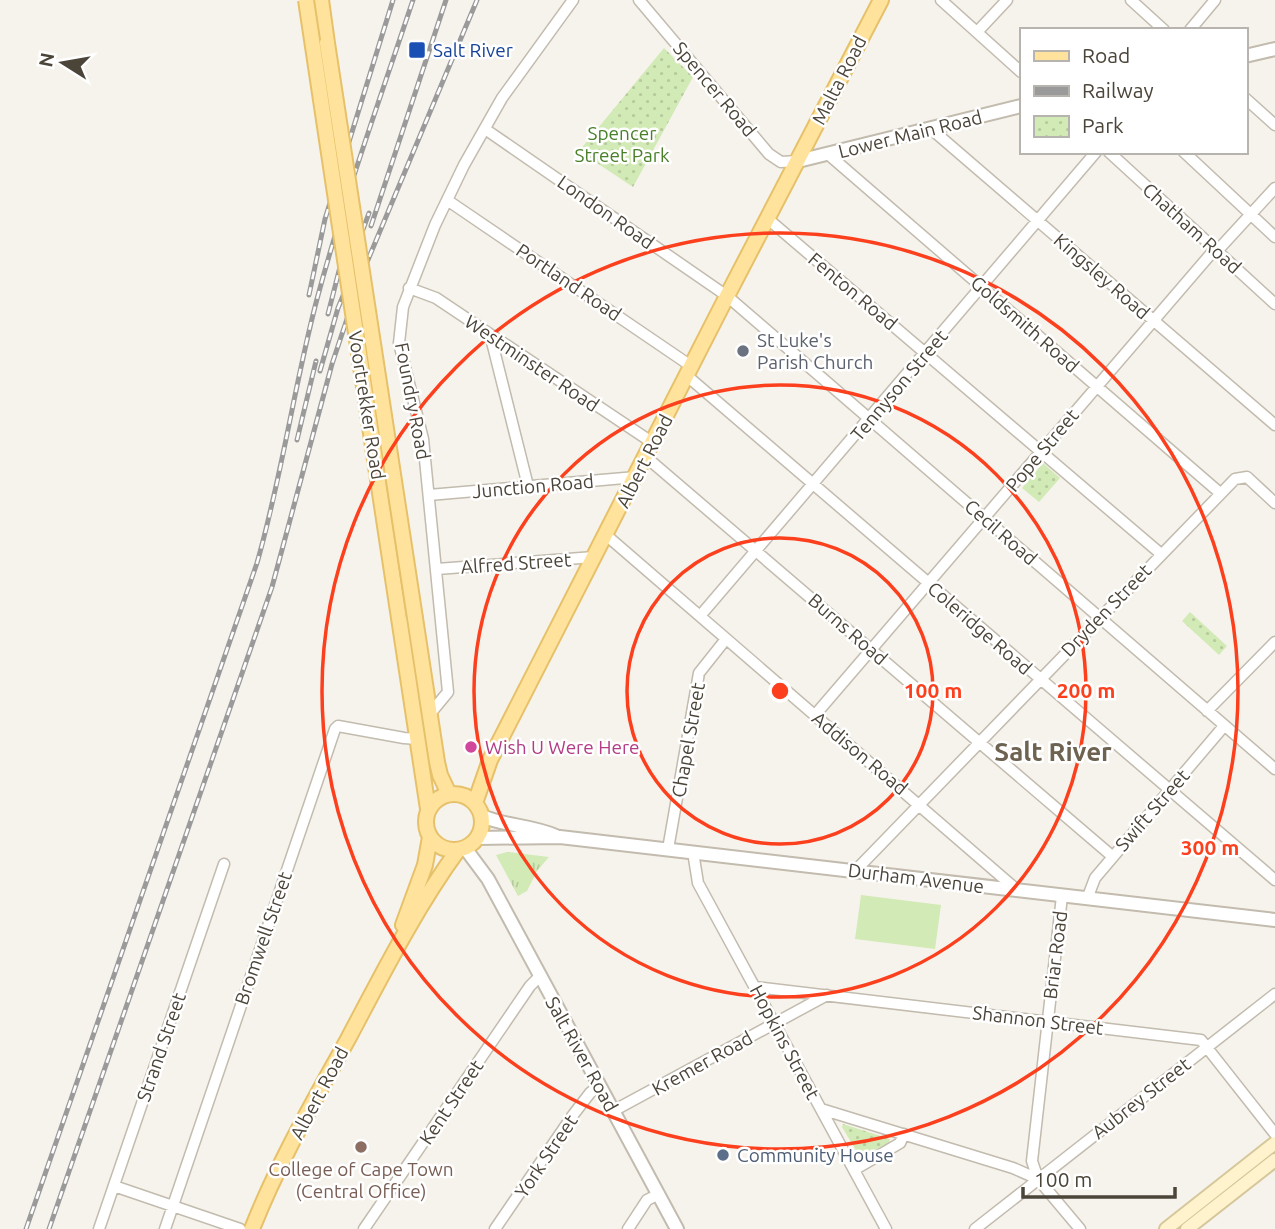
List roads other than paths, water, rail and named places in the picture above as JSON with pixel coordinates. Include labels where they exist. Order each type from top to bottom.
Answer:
[{"type":"main road","name":"Voortrekker Road","points":[[306,0],[428,809]]},
{"type":"main road","name":"Voortrekker Road","points":[[321,0],[429,715],[440,775],[454,794]]},
{"type":"main road","name":"Malta Road","points":[[798,161],[881,0]]},
{"type":"main road","name":"Albert Road","points":[[479,809],[490,760],[798,161]]},
{"type":"main road","name":"Albert Road","points":[[454,794],[490,760]]},
{"type":"main road","points":[[454,794],[479,809],[482,827],[469,845],[442,848],[430,836],[425,821],[428,809],[441,796],[454,794]]},
{"type":"main road","name":"Albert Road","points":[[391,959],[425,865],[430,836]]},
{"type":"main road","name":"Albert Road","points":[[252,1229],[297,1131],[391,959],[442,872],[469,845]]},
{"type":"main road","points":[[1167,1229],[1273,1155]]},
{"type":"main road","points":[[1187,1229],[1273,1155]]},
{"type":"street","name":"Foundry Road","points":[[429,715],[448,692],[423,439],[399,343],[403,307],[408,288],[447,200],[502,98],[573,0]]},
{"type":"street","name":"Spencer Road","points":[[639,0],[769,154],[781,162],[798,161]]},
{"type":"street","points":[[941,0],[1020,71]]},
{"type":"street","points":[[977,32],[1007,0]]},
{"type":"street","points":[[1131,0],[1162,28]]},
{"type":"street","points":[[1192,28],[1215,0]]},
{"type":"street","points":[[1247,56],[1275,49]]},
{"type":"street","points":[[1247,99],[1275,125]]},
{"type":"street","name":"Lower Main Road","points":[[798,161],[1020,107]]},
{"type":"street","name":"Kingsley Road","points":[[930,128],[1275,425]]},
{"type":"street","name":"London Road","points":[[485,129],[727,296]]},
{"type":"street","name":"Tennyson Street","points":[[701,616],[1094,154]]},
{"type":"street","name":"Chatham Road","points":[[1111,154],[1275,304]]},
{"type":"street","points":[[1186,154],[1275,237]]},
{"type":"street","name":"Goldsmith Road","points":[[829,155],[1220,494]]},
{"type":"street","name":"Pope Street","points":[[816,715],[1153,320],[1275,188]]},
{"type":"street","name":"Portland Road","points":[[447,200],[689,371]]},
{"type":"street","name":"Fenton Road","points":[[768,219],[1161,554]]},
{"type":"street","name":"Westminster Road","points":[[408,288],[436,298],[490,334],[650,450]]},
{"type":"street","name":"Cecil Road","points":[[727,296],[1275,769]]},
{"type":"street","points":[[490,334],[528,486]]},
{"type":"street","name":"Coleridge Road","points":[[689,371],[814,485],[1275,880]]},
{"type":"street","name":"Burns Road","points":[[650,450],[757,551],[1112,856]]},
{"type":"street","name":"Dryden Street","points":[[856,870],[1235,479],[1243,476],[1250,479],[1273,497]]},
{"type":"street","name":"Junction Road","points":[[429,495],[636,477]]},
{"type":"street","name":"Addison Road","points":[[606,535],[1018,890]]},
{"type":"street","name":"Alfred Street","points":[[437,569],[594,557]]},
{"type":"street","name":"Chapel Street","points":[[668,849],[699,673],[726,639]]},
{"type":"street","points":[[1208,712],[1275,642]]},
{"type":"street","name":"Bromwell Street","points":[[165,1229],[332,734],[338,726],[418,739]]},
{"type":"street","name":"Swift Street","points":[[1087,899],[1095,878],[1112,856],[1224,726]]},
{"type":"street","name":"Durham Avenue","points":[[479,809],[493,820],[538,828],[556,836]]},
{"type":"street","name":"Durham Avenue","points":[[469,845],[556,836],[1275,920]]},
{"type":"street","name":"Salt River Road","points":[[469,845],[486,866],[488,879],[677,1229]]},
{"type":"street","name":"Hopkins Street","points":[[693,852],[698,883],[886,1229]]},
{"type":"street","name":"Strand Street","points":[[99,1229],[223,864]]},
{"type":"street","name":"Briar Road","points":[[1038,1180],[1032,1157],[1062,896]]},
{"type":"street","name":"Kent Street","points":[[364,1229],[530,986],[540,976]]},
{"type":"street","name":"Shannon Street","points":[[755,988],[1201,1040],[1207,1046]]},
{"type":"street","name":"Aubrey Street","points":[[975,1229],[1275,994]]},
{"type":"street","name":"Kremer Road","points":[[613,1111],[827,995]]},
{"type":"street","points":[[1207,1046],[1275,1134]]},
{"type":"street","name":"York Street","points":[[495,1229],[573,1115],[599,1086]]},
{"type":"street","points":[[821,1109],[1013,1168],[1038,1180],[1080,1229]]},
{"type":"street","points":[[854,1170],[900,1143],[904,1135]]},
{"type":"street","points":[[114,1186],[240,1229]]},
{"type":"street","points":[[628,1229],[647,1200],[659,1194]]},
{"type":"railway","points":[[309,295],[325,219],[393,0]]},
{"type":"railway","points":[[26,1229],[257,563],[317,299],[351,186],[413,0]]},
{"type":"railway","points":[[371,226],[446,0]]},
{"type":"railway","points":[[49,1229],[272,587],[332,364],[362,274],[477,0]]},
{"type":"railway","points":[[328,314],[354,212]]},
{"type":"railway","points":[[346,276],[369,213]]},
{"type":"railway","points":[[320,371],[338,308],[354,269]]},
{"type":"railway","points":[[297,440],[316,361]]},
{"type":"place","name":"Salt River","points":[[417,50]]},
{"type":"place","name":"St Luke's Parish Church","points":[[743,351]]},
{"type":"place","name":"Wish U Were Here","points":[[471,747]]},
{"type":"place","name":"College of Cape Town (Central Office)","points":[[361,1147]]},
{"type":"place","name":"Community House","points":[[723,1155]]},
{"type":"district","name":"Salt River","points":[[1053,751]]},
{"type":"park label","name":"Spencer Street Park","points":[[622,144]]}]
